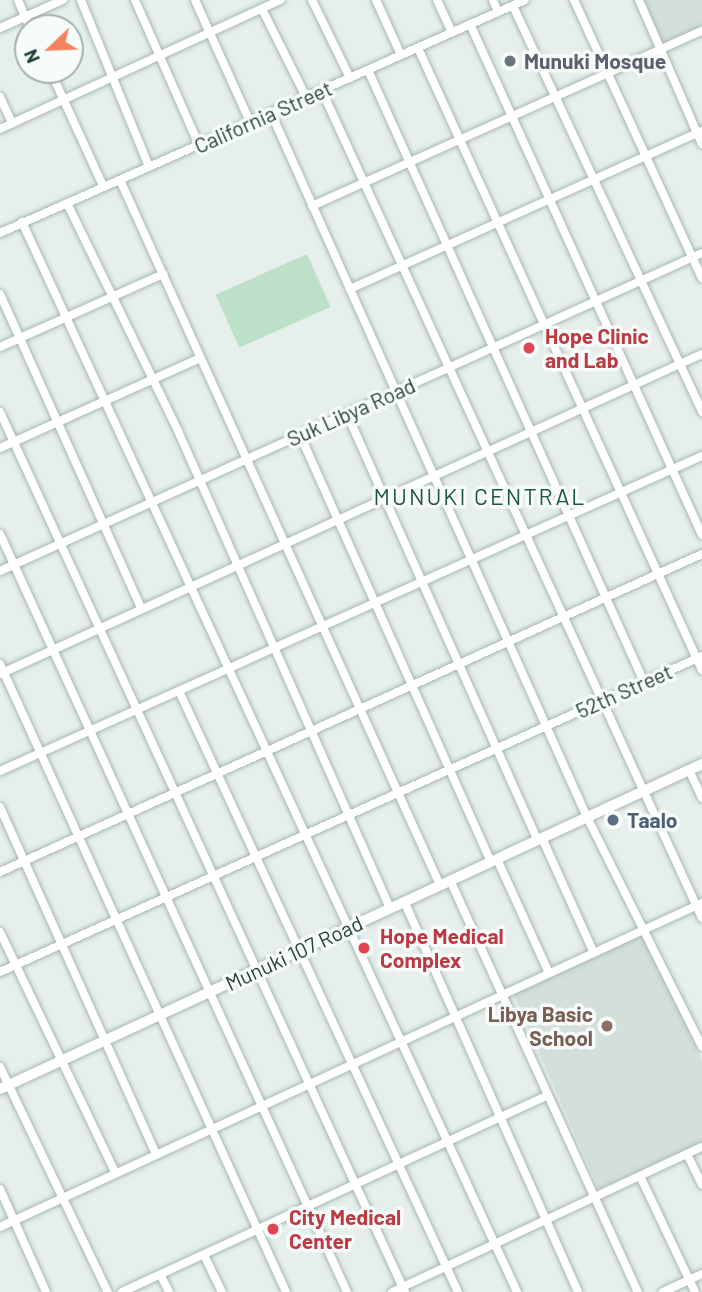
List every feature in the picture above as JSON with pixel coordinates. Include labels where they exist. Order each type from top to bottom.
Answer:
[{"type":"street","points":[[32,14],[63,0]]},
{"type":"street","points":[[81,0],[149,167]]},
{"type":"street","points":[[135,0],[199,145]]},
{"type":"street","points":[[195,0],[250,122]]},
{"type":"street","points":[[0,129],[281,0]]},
{"type":"street","points":[[312,0],[350,78]]},
{"type":"street","points":[[376,0],[401,55]]},
{"type":"street","points":[[437,0],[452,32]]},
{"type":"street","points":[[493,0],[498,12]]},
{"type":"street","name":"California Street","points":[[0,233],[525,0]]},
{"type":"street","points":[[574,0],[702,278]]},
{"type":"street","points":[[639,0],[658,49],[699,132],[702,144]]},
{"type":"street","points":[[513,5],[702,412]]},
{"type":"street","points":[[262,9],[306,97]]},
{"type":"street","points":[[470,24],[702,535]]},
{"type":"street","points":[[312,206],[702,31]]},
{"type":"street","points":[[418,48],[496,225],[545,324],[620,493],[699,657],[702,670]]},
{"type":"street","points":[[368,70],[644,682]]},
{"type":"street","points":[[56,84],[103,186]]},
{"type":"street","points":[[322,91],[599,702],[699,904],[702,918]]},
{"type":"street","points":[[0,97],[12,123]]},
{"type":"street","points":[[271,113],[587,817],[648,928],[698,1030],[702,1047]]},
{"type":"street","points":[[350,289],[699,132]]},
{"type":"street","points":[[120,180],[398,792],[503,993],[638,1292]]},
{"type":"street","points":[[67,202],[153,380],[309,733],[390,908]]},
{"type":"street","points":[[22,222],[190,586],[263,753],[348,927],[517,1292]]},
{"type":"street","name":"Suk Libya Road","points":[[0,571],[702,253]]},
{"type":"street","points":[[0,347],[115,298],[163,274]]},
{"type":"street","points":[[0,295],[141,608]]},
{"type":"street","points":[[286,1292],[258,1228],[208,1128],[1,670],[53,650],[98,626],[702,354]]},
{"type":"street","points":[[0,448],[200,358]]},
{"type":"street","points":[[0,412],[173,797],[403,1290]]},
{"type":"street","points":[[347,414],[496,750],[594,953]]},
{"type":"street","points":[[300,435],[451,771],[549,974]]},
{"type":"street","points":[[0,771],[702,456]]},
{"type":"street","points":[[0,534],[88,732],[347,1292]]},
{"type":"street","points":[[0,872],[79,840],[360,709],[459,668],[702,554]]},
{"type":"street","name":"52th Street","points":[[0,972],[165,895],[451,771],[699,657]]},
{"type":"street","points":[[179,691],[458,1292]]},
{"type":"street","name":"Munuki 107 Road","points":[[4,1087],[60,1058],[702,764]]},
{"type":"street","points":[[689,770],[702,798]]},
{"type":"street","points":[[0,807],[155,1152]]},
{"type":"street","points":[[404,901],[578,1292]]},
{"type":"street","points":[[0,1227],[114,1170],[400,1043],[454,1015],[699,904]]},
{"type":"street","points":[[0,932],[114,1170]]},
{"type":"street","points":[[0,1067],[4,1087],[63,1197],[108,1292]]},
{"type":"street","points":[[122,1292],[548,1095]]},
{"type":"street","points":[[392,1292],[403,1290],[494,1242],[702,1147]]},
{"type":"street","points":[[687,1154],[702,1185]]},
{"type":"street","points":[[640,1176],[695,1292]]},
{"type":"street","points":[[0,1189],[46,1292]]},
{"type":"street","points":[[204,1255],[222,1292]]},
{"type":"street","points":[[663,1292],[702,1274]]},
{"type":"street","points":[[161,1276],[169,1292]]},
{"type":"shaded area","points":[[641,0],[702,0],[702,27],[660,45]]},
{"type":"shaded area","name":"Libya Basic School","points":[[645,932],[702,1061],[702,1143],[599,1189],[512,991]]},
{"type":"green space","points":[[307,254],[331,307],[239,348],[216,295]]},
{"type":"place","name":"Munuki Mosque","points":[[510,61]]},
{"type":"place","name":"Hope Clinic and Lab","points":[[529,348]]},
{"type":"place","name":"Taalo","points":[[613,820]]},
{"type":"place","name":"Hope Medical Complex","points":[[364,948]]},
{"type":"place","name":"Libya Basic School","points":[[607,1026]]},
{"type":"place","name":"City Medical Center","points":[[273,1229]]},
{"type":"district","name":"MUNUKI CENTRAL","points":[[480,496]]}]
